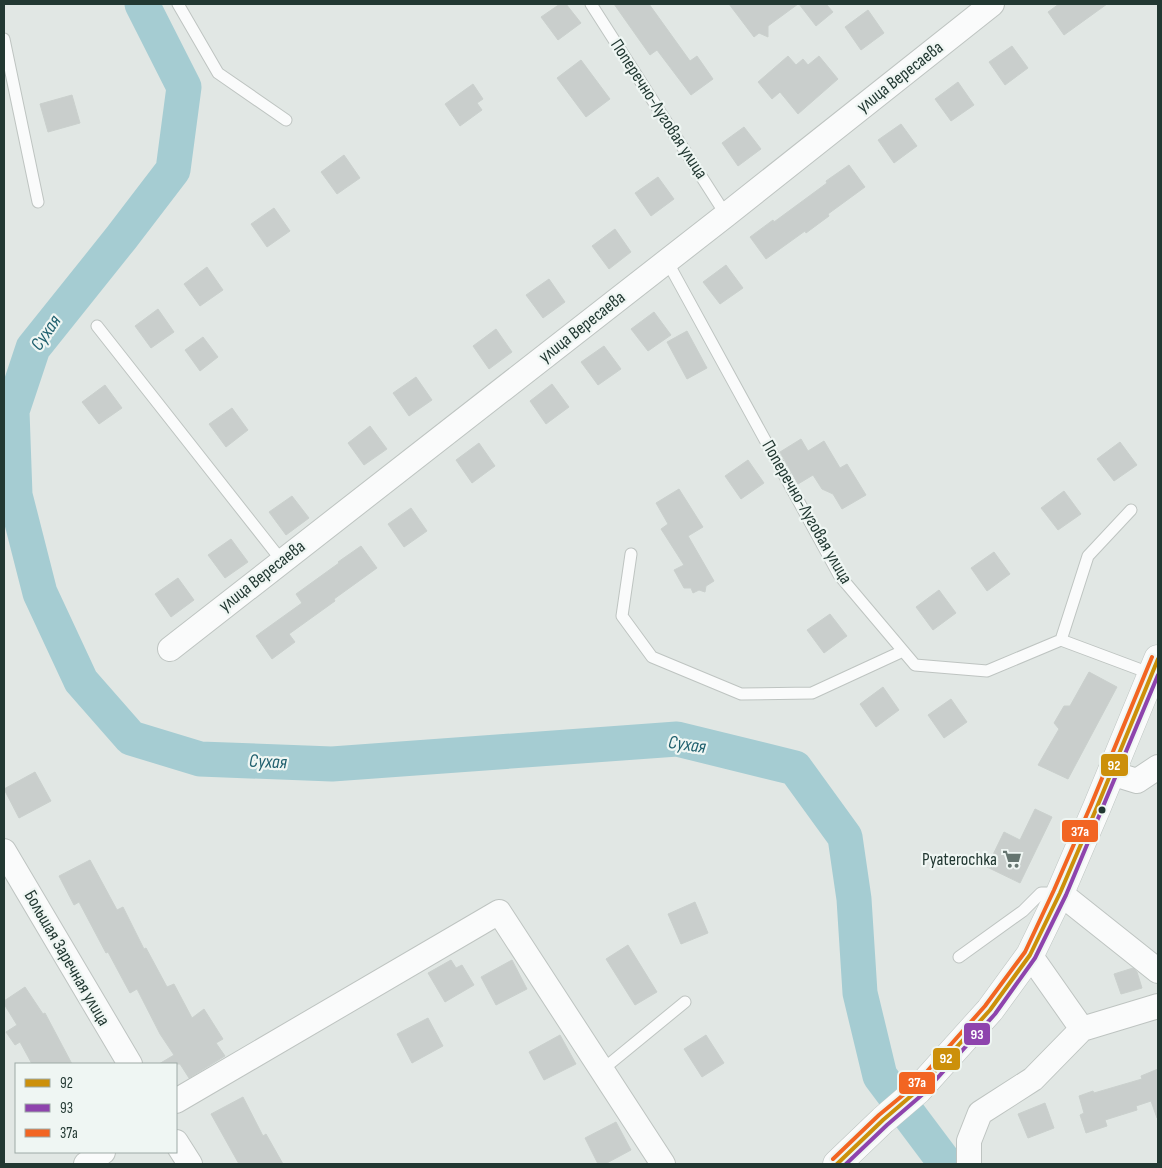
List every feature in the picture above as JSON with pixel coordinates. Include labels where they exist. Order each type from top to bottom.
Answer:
[{"type":"main road","points":[[837,1164],[918,1090],[990,1010],[1030,955],[1060,893],[1155,666]]},
{"type":"street","name":"улица Вересаева","points":[[170,649],[726,215],[992,4]]},
{"type":"street","points":[[1111,774],[1137,781],[1158,767]]},
{"type":"street","name":"Большая Заречная улица","points":[[7,862],[129,1063]]},
{"type":"street","points":[[1060,893],[1158,971]]},
{"type":"street","points":[[178,1100],[499,912],[663,1164]]},
{"type":"street","points":[[1030,955],[1082,1029]]},
{"type":"street","points":[[969,1164],[969,1141],[980,1113],[1033,1080],[1082,1029],[1158,1006]]},
{"type":"street","points":[[178,1145],[190,1164]]},
{"type":"street","points":[[86,1164],[102,1153]]},
{"type":"lane","points":[[178,4],[218,73],[286,120]]},
{"type":"lane","name":"Поперечно-Луговая улица","points":[[591,4],[726,215]]},
{"type":"lane","points":[[4,39],[38,202]]},
{"type":"lane","name":"Поперечно-Луговая улица","points":[[667,261],[839,575],[915,665],[987,671],[1061,640]]},
{"type":"lane","points":[[97,326],[282,561]]},
{"type":"lane","points":[[1131,510],[1088,556],[1061,640],[1155,666]]},
{"type":"lane","points":[[631,554],[622,616],[652,657],[741,694],[812,693],[904,651]]},
{"type":"lane","points":[[959,957],[1023,911],[1041,893],[1060,893]]},
{"type":"lane","points":[[602,1070],[686,1002]]},
{"type":"building","points":[[560,4],[566,4],[581,23],[558,40],[541,17]]},
{"type":"building","points":[[614,4],[649,4],[690,61],[697,56],[713,79],[691,95],[657,50],[650,55]]},
{"type":"building","points":[[729,4],[798,4],[768,26],[768,37],[759,33],[754,37]]},
{"type":"building","points":[[799,4],[826,4],[833,12],[816,26]]},
{"type":"building","points":[[1059,4],[1107,4],[1064,35],[1048,12]]},
{"type":"building","points":[[868,10],[884,33],[861,50],[845,27]]},
{"type":"building","points":[[1012,46],[1028,68],[1005,85],[989,62]]},
{"type":"building","points":[[788,56],[796,65],[803,59],[808,65],[819,56],[838,79],[798,114],[780,92],[772,99],[758,82]]},
{"type":"building","points":[[581,60],[610,99],[586,117],[557,78]]},
{"type":"building","points":[[958,82],[974,105],[951,121],[935,99]]},
{"type":"building","points":[[473,84],[483,99],[477,103],[482,110],[460,126],[445,104]]},
{"type":"building","points":[[72,95],[80,123],[48,132],[40,104]]},
{"type":"building","points":[[901,124],[917,146],[894,163],[878,140]]},
{"type":"building","points":[[744,127],[761,149],[738,166],[722,143]]},
{"type":"building","points":[[344,155],[360,178],[337,194],[321,172]]},
{"type":"building","points":[[849,165],[865,187],[806,233],[805,231],[766,259],[750,237],[773,220],[774,222]]},
{"type":"building","points":[[658,177],[674,199],[651,216],[635,193]]},
{"type":"building","points":[[274,208],[290,231],[267,247],[251,224]]},
{"type":"building","points":[[615,229],[631,252],[609,269],[592,246]]},
{"type":"building","points":[[726,265],[743,288],[720,304],[703,282]]},
{"type":"building","points":[[207,267],[223,290],[200,306],[184,284]]},
{"type":"building","points":[[549,279],[565,302],[543,318],[526,295]]},
{"type":"building","points":[[158,309],[174,332],[151,348],[135,326]]},
{"type":"building","points":[[654,312],[671,335],[648,351],[631,329]]},
{"type":"building","points":[[496,329],[512,352],[489,369],[473,346]]},
{"type":"building","points":[[687,331],[707,368],[687,379],[667,342]]},
{"type":"building","points":[[203,337],[218,357],[200,371],[185,350]]},
{"type":"building","points":[[604,346],[621,369],[598,385],[581,362]]},
{"type":"building","points":[[416,377],[432,400],[409,416],[393,393]]},
{"type":"building","points":[[552,384],[569,407],[546,424],[530,401]]},
{"type":"building","points":[[105,385],[122,408],[99,424],[82,402]]},
{"type":"building","points":[[232,408],[248,430],[226,447],[209,424]]},
{"type":"building","points":[[370,426],[387,449],[364,465],[348,443]]},
{"type":"building","points":[[801,439],[808,451],[824,441],[840,468],[847,464],[866,495],[842,509],[833,494],[822,489],[813,475],[798,484],[780,452]]},
{"type":"building","points":[[1120,442],[1137,465],[1114,481],[1097,459]]},
{"type":"building","points":[[479,443],[495,466],[472,483],[456,460]]},
{"type":"building","points":[[748,460],[764,483],[741,499],[725,476]]},
{"type":"building","points":[[679,489],[703,527],[688,536],[714,581],[706,586],[705,592],[699,590],[693,593],[691,588],[684,588],[674,570],[684,565],[661,529],[668,524],[656,503]]},
{"type":"building","points":[[1064,491],[1081,514],[1058,530],[1041,508]]},
{"type":"building","points":[[292,496],[309,518],[286,535],[269,512]]},
{"type":"building","points":[[411,508],[427,531],[404,547],[388,524]]},
{"type":"building","points":[[231,539],[248,562],[225,578],[208,555]]},
{"type":"building","points":[[361,546],[377,568],[289,634],[295,642],[272,659],[256,636],[302,603],[296,594]]},
{"type":"building","points":[[994,552],[1010,574],[987,591],[971,568]]},
{"type":"building","points":[[178,578],[194,600],[171,617],[155,594]]},
{"type":"building","points":[[939,590],[956,613],[933,630],[916,607]]},
{"type":"building","points":[[830,614],[847,636],[824,653],[807,630]]},
{"type":"building","points":[[1089,672],[1117,687],[1068,779],[1038,765],[1059,729],[1054,723],[1064,706],[1070,706]]},
{"type":"building","points":[[883,687],[899,710],[876,727],[860,704]]},
{"type":"building","points":[[951,699],[967,722],[944,738],[928,715]]},
{"type":"building","points":[[35,772],[51,801],[19,818],[4,789]]},
{"type":"building","points":[[1035,809],[1052,817],[1020,883],[987,867],[1004,832],[1020,840]]},
{"type":"building","points":[[90,860],[117,910],[123,907],[144,949],[146,948],[167,987],[174,984],[192,1018],[204,1009],[223,1039],[216,1043],[225,1056],[189,1078],[180,1064],[161,1063],[174,1055],[160,1034],[137,989],[130,993],[79,902],[74,905],[59,876]]},
{"type":"building","points":[[695,902],[708,933],[681,944],[668,914]]},
{"type":"building","points":[[628,945],[657,992],[635,1005],[606,959]]},
{"type":"building","points":[[451,960],[456,968],[462,965],[474,985],[445,1002],[428,973]]},
{"type":"building","points":[[512,960],[527,989],[496,1005],[481,977]]},
{"type":"building","points":[[1133,968],[1137,972],[1142,988],[1121,994],[1114,974]]},
{"type":"building","points":[[25,987],[43,1014],[45,1013],[71,1063],[31,1063],[20,1042],[15,1045],[6,1032],[17,1025],[4,1001]]},
{"type":"building","points":[[428,1018],[443,1046],[412,1063],[397,1034]]},
{"type":"building","points":[[560,1035],[576,1064],[544,1080],[529,1052]]},
{"type":"building","points":[[706,1035],[724,1063],[702,1077],[684,1049]]},
{"type":"building","points":[[1158,1069],[1157,1118],[1151,1101],[1136,1106],[1137,1110],[1105,1120],[1107,1126],[1086,1133],[1080,1115],[1084,1113],[1079,1096],[1142,1079],[1141,1076]]},
{"type":"building","points":[[243,1097],[263,1136],[266,1134],[283,1164],[239,1164],[211,1114]]},
{"type":"building","points":[[1045,1103],[1054,1128],[1028,1138],[1018,1114]]},
{"type":"building","points":[[616,1122],[631,1150],[605,1164],[598,1164],[585,1138]]},
{"type":"waterway","name":"Сухая","points":[[142,4],[184,87],[173,170],[33,348],[12,411],[15,495],[40,593],[81,681],[131,738],[200,759],[332,764],[677,739],[795,768],[845,837],[854,899],[860,993],[880,1076],[946,1164]]},
{"type":"transit line","name":"37а","points":[[833,1159],[879,1115],[914,1086],[985,1006],[1025,952],[1091,805],[1152,657]]},
{"type":"transit line","name":"92","points":[[837,1164],[918,1090],[990,1010],[1030,955],[1060,893],[1158,659]]},
{"type":"transit line","name":"93","points":[[846,1164],[923,1094],[995,1014],[1035,958],[1066,895],[1158,675]]},
{"type":"place","name":"Pyaterochka","points":[[1012,859]]}]
